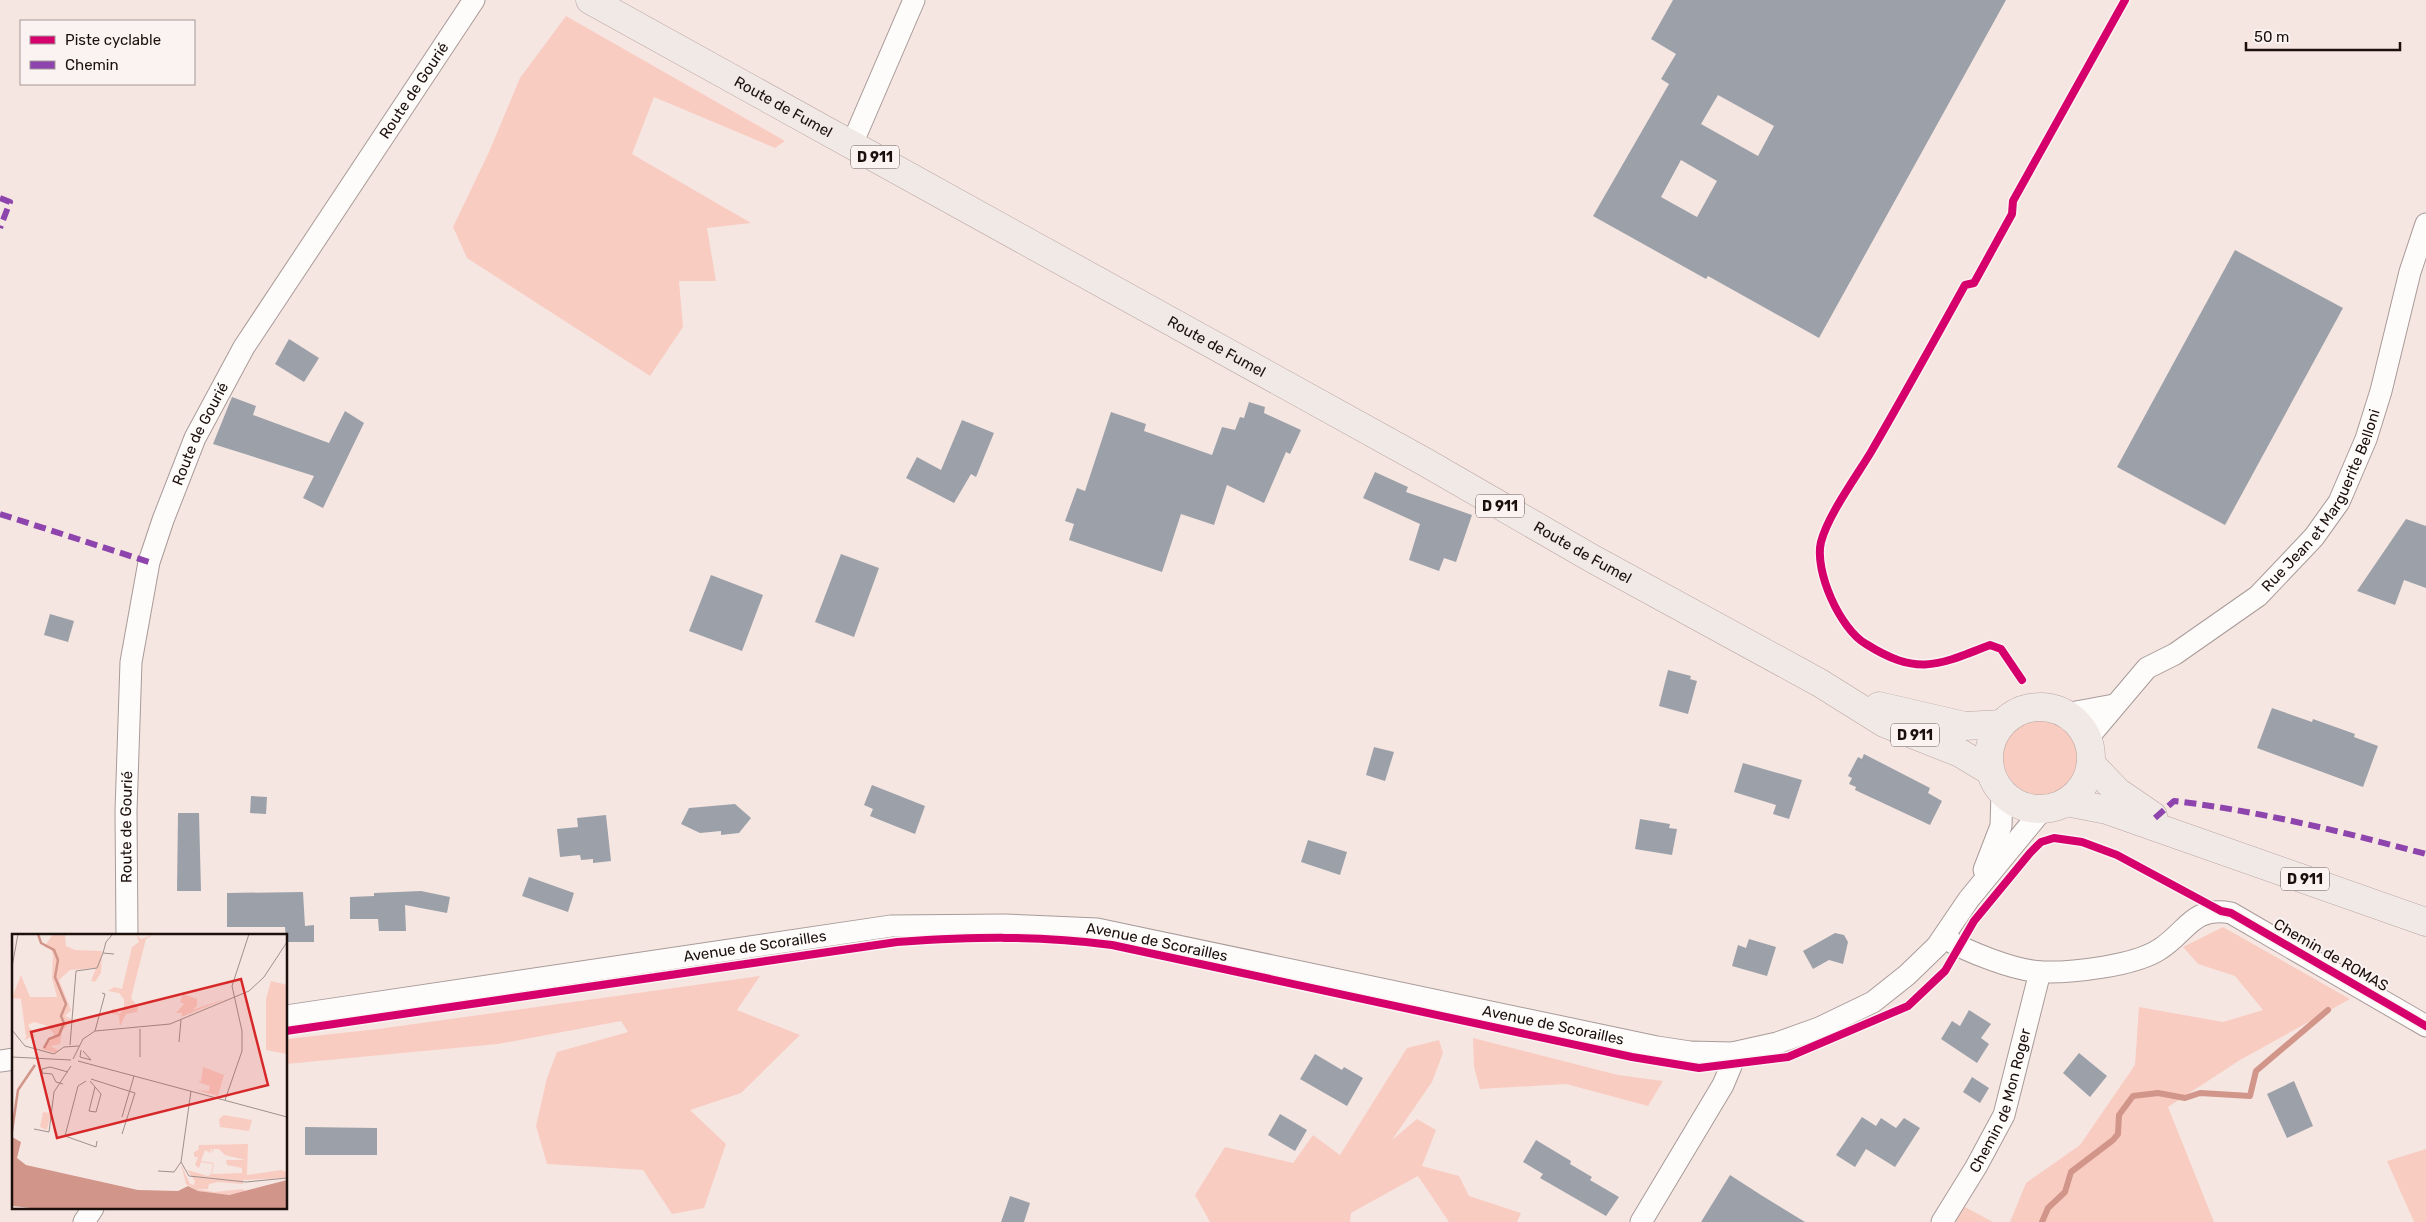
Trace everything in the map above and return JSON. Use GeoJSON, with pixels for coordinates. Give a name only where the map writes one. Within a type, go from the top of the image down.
{"type":"FeatureCollection","features":[{"type":"Feature","properties":{"kind":"main road","name":"Route de Fumel"},"geometry":{"type":"LineString","coordinates":[[590,0],[1425,462],[1593,559],[1820,683],[1884,723],[1960,753],[1996,782]]}},
{"type":"Feature","properties":{"kind":"main road","name":"Route de Fumel"},"geometry":{"type":"LineString","coordinates":[[1841,696],[1965,726],[2002,724]]}},
{"type":"Feature","properties":{"kind":"main road"},"geometry":{"type":"LineString","coordinates":[[2040,707],[2065,714],[2078,724],[2089,752],[2083,786],[2055,805],[2029,808],[2018,804],[1996,782],[1989,754],[1993,738],[2002,724],[2015,714],[2027,709],[2040,707]]}},
{"type":"Feature","properties":{"kind":"main road","name":"D 911"},"geometry":{"type":"LineString","coordinates":[[2089,752],[2118,792],[2184,836]]}},
{"type":"Feature","properties":{"kind":"main road","name":"D 911"},"geometry":{"type":"LineString","coordinates":[[2055,805],[2107,810],[2426,922]]}},
{"type":"Feature","properties":{"kind":"street","name":"Route de Gourié"},"geometry":{"type":"LineString","coordinates":[[127,934],[126,811],[131,662],[149,562],[163,520],[195,438],[244,347],[474,0]]}},
{"type":"Feature","properties":{"kind":"street"},"geometry":{"type":"LineString","coordinates":[[852,144],[914,0]]}},
{"type":"Feature","properties":{"kind":"street","name":"Rue Jean et Marguerite Belloni"},"geometry":{"type":"LineString","coordinates":[[2089,752],[2114,705],[2131,689],[2136,679],[2147,668],[2175,654],[2258,596],[2314,537],[2339,502],[2369,431],[2410,272],[2426,224]]}},
{"type":"Feature","properties":{"kind":"street"},"geometry":{"type":"LineString","coordinates":[[2065,714],[2114,705]]}},
{"type":"Feature","properties":{"kind":"street","name":"Avenue de Scorailles"},"geometry":{"type":"LineString","coordinates":[[288,1016],[891,926],[1004,925],[1097,929],[1657,1047],[1690,1052],[1732,1053],[1785,1040],[1819,1028],[1873,1002],[1907,975],[1944,938],[1969,899],[1992,852],[2001,826],[1996,782]]}},
{"type":"Feature","properties":{"kind":"street","name":"Avenue de Scorailles"},"geometry":{"type":"LineString","coordinates":[[1969,899],[2055,805]]}},
{"type":"Feature","properties":{"kind":"street","name":"Chemin de ROMAS"},"geometry":{"type":"LineString","coordinates":[[1944,938],[1988,958],[2040,972],[2104,967],[2142,959],[2161,949],[2195,919],[2208,912],[2221,911],[2231,913],[2426,1026]]}},
{"type":"Feature","properties":{"kind":"street","name":"Chemin de Mon Roger"},"geometry":{"type":"LineString","coordinates":[[1942,1222],[1976,1167],[2004,1115],[2040,972]]}},
{"type":"Feature","properties":{"kind":"street"},"geometry":{"type":"LineString","coordinates":[[1641,1222],[1723,1085],[1731,1066],[1732,1053]]}},
{"type":"Feature","properties":{"kind":"street"},"geometry":{"type":"LineString","coordinates":[[84,1222],[92,1210]]}},
{"type":"Feature","properties":{"kind":"shaded area"},"geometry":{"type":"Polygon","coordinates":[[[566,16],[785,141],[775,148],[654,97],[632,154],[751,223],[707,228],[716,281],[679,281],[683,327],[650,376],[467,258],[453,227],[489,152],[520,78],[566,16]]]}},
{"type":"Feature","properties":{"kind":"shaded area"},"geometry":{"type":"Polygon","coordinates":[[[2041,719],[2055,722],[2068,730],[2076,743],[2079,757],[2076,771],[2068,784],[2055,792],[2041,795],[2027,792],[2014,784],[2006,771],[2003,757],[2006,743],[2014,730],[2027,722],[2041,719]]]}},
{"type":"Feature","properties":{"kind":"shaded area"},"geometry":{"type":"Polygon","coordinates":[[[2223,927],[2350,999],[2240,1060],[2168,1107],[2214,1222],[2010,1222],[2026,1183],[2080,1145],[2135,1065],[2139,1007],[2223,1022],[2263,1010],[2235,976],[2198,964],[2183,947],[2223,927]]]}},
{"type":"Feature","properties":{"kind":"shaded area"},"geometry":{"type":"Polygon","coordinates":[[[760,976],[737,1010],[800,1035],[741,1093],[690,1110],[726,1144],[704,1208],[672,1214],[643,1170],[547,1164],[536,1126],[547,1078],[557,1052],[628,1032],[621,1021],[498,1044],[288,1064],[288,1039],[378,1029],[760,976]]]}},
{"type":"Feature","properties":{"kind":"shaded area"},"geometry":{"type":"Polygon","coordinates":[[[1473,1038],[1618,1075],[1663,1081],[1648,1106],[1566,1084],[1480,1089],[1474,1067],[1473,1038]]]}},
{"type":"Feature","properties":{"kind":"shaded area"},"geometry":{"type":"Polygon","coordinates":[[[1439,1040],[1443,1053],[1432,1082],[1392,1140],[1417,1119],[1436,1130],[1422,1166],[1459,1176],[1469,1196],[1521,1213],[1517,1222],[1449,1222],[1418,1176],[1351,1213],[1350,1222],[1210,1222],[1195,1195],[1225,1147],[1293,1163],[1313,1135],[1340,1155],[1407,1048],[1439,1040]]]}},
{"type":"Feature","properties":{"kind":"shaded area"},"geometry":{"type":"Polygon","coordinates":[[[2426,1149],[2426,1222],[2414,1222],[2387,1161],[2426,1149]]]}},
{"type":"Feature","properties":{"kind":"shaded area"},"geometry":{"type":"Polygon","coordinates":[[[1963,1206],[1993,1222],[1956,1222],[1963,1206]]]}},
{"type":"Feature","properties":{"kind":"building"},"geometry":{"type":"Polygon","coordinates":[[[1673,0],[2006,0],[1819,338],[1708,276],[1706,279],[1593,216],[1669,84],[1661,79],[1676,54],[1651,39],[1673,0]],[[1718,95],[1701,124],[1758,156],[1774,126],[1718,95]],[[1681,160],[1661,197],[1697,217],[1717,181],[1681,160]]]}},
{"type":"Feature","properties":{"kind":"building"},"geometry":{"type":"Polygon","coordinates":[[[2235,250],[2343,308],[2225,525],[2117,467],[2235,250]]]}},
{"type":"Feature","properties":{"kind":"building"},"geometry":{"type":"Polygon","coordinates":[[[289,339],[319,358],[304,382],[275,364],[289,339]]]}},
{"type":"Feature","properties":{"kind":"building"},"geometry":{"type":"Polygon","coordinates":[[[232,397],[256,406],[253,415],[329,443],[345,411],[364,423],[323,508],[303,498],[314,476],[213,444],[232,397]]]}},
{"type":"Feature","properties":{"kind":"building"},"geometry":{"type":"Polygon","coordinates":[[[1249,402],[1265,407],[1264,413],[1301,430],[1290,454],[1286,452],[1264,503],[1227,485],[1214,525],[1181,514],[1162,572],[1069,540],[1074,524],[1065,521],[1077,488],[1085,491],[1111,412],[1146,424],[1144,431],[1212,455],[1222,427],[1235,430],[1240,417],[1244,418],[1249,402]]]}},
{"type":"Feature","properties":{"kind":"building"},"geometry":{"type":"Polygon","coordinates":[[[962,420],[994,433],[976,477],[971,474],[954,503],[906,478],[917,457],[941,470],[962,420]]]}},
{"type":"Feature","properties":{"kind":"building"},"geometry":{"type":"Polygon","coordinates":[[[1375,472],[1408,487],[1406,492],[1472,515],[1456,562],[1444,558],[1439,571],[1409,560],[1420,524],[1363,498],[1375,472]]]}},
{"type":"Feature","properties":{"kind":"building"},"geometry":{"type":"Polygon","coordinates":[[[2406,519],[2426,526],[2426,588],[2404,580],[2395,605],[2357,591],[2406,519]]]}},
{"type":"Feature","properties":{"kind":"building"},"geometry":{"type":"Polygon","coordinates":[[[841,554],[879,568],[854,637],[815,622],[841,554]]]}},
{"type":"Feature","properties":{"kind":"building"},"geometry":{"type":"Polygon","coordinates":[[[711,575],[763,595],[742,651],[689,631],[711,575]]]}},
{"type":"Feature","properties":{"kind":"building"},"geometry":{"type":"Polygon","coordinates":[[[50,614],[74,621],[68,642],[44,635],[50,614]]]}},
{"type":"Feature","properties":{"kind":"building"},"geometry":{"type":"Polygon","coordinates":[[[1668,670],[1691,676],[1690,679],[1697,681],[1688,714],[1659,706],[1668,670]]]}},
{"type":"Feature","properties":{"kind":"building"},"geometry":{"type":"Polygon","coordinates":[[[2272,708],[2312,722],[2313,719],[2355,734],[2354,737],[2378,746],[2363,787],[2257,748],[2272,708]]]}},
{"type":"Feature","properties":{"kind":"building"},"geometry":{"type":"Polygon","coordinates":[[[1374,747],[1394,752],[1385,781],[1366,775],[1374,747]]]}},
{"type":"Feature","properties":{"kind":"building"},"geometry":{"type":"Polygon","coordinates":[[[1864,754],[1930,788],[1928,793],[1942,801],[1930,825],[1855,790],[1856,787],[1849,784],[1852,778],[1848,776],[1858,757],[1862,759],[1864,754]]]}},
{"type":"Feature","properties":{"kind":"building"},"geometry":{"type":"Polygon","coordinates":[[[1743,763],[1802,780],[1789,819],[1773,814],[1776,805],[1734,792],[1743,763]]]}},
{"type":"Feature","properties":{"kind":"building"},"geometry":{"type":"Polygon","coordinates":[[[872,785],[925,806],[915,834],[870,816],[873,809],[864,805],[872,785]]]}},
{"type":"Feature","properties":{"kind":"building"},"geometry":{"type":"Polygon","coordinates":[[[251,796],[267,797],[266,814],[250,813],[251,796]]]}},
{"type":"Feature","properties":{"kind":"building"},"geometry":{"type":"Polygon","coordinates":[[[735,804],[751,818],[739,833],[721,835],[721,831],[700,833],[681,824],[689,808],[735,804]]]}},
{"type":"Feature","properties":{"kind":"building"},"geometry":{"type":"Polygon","coordinates":[[[178,813],[199,813],[201,891],[177,891],[178,813]]]}},
{"type":"Feature","properties":{"kind":"building"},"geometry":{"type":"Polygon","coordinates":[[[606,815],[611,861],[593,863],[593,859],[581,860],[580,855],[560,857],[557,829],[578,827],[577,818],[606,815]]]}},
{"type":"Feature","properties":{"kind":"building"},"geometry":{"type":"Polygon","coordinates":[[[1640,819],[1670,824],[1669,828],[1677,829],[1672,855],[1635,849],[1640,819]]]}},
{"type":"Feature","properties":{"kind":"building"},"geometry":{"type":"Polygon","coordinates":[[[1308,840],[1347,852],[1340,875],[1301,862],[1308,840]]]}},
{"type":"Feature","properties":{"kind":"building"},"geometry":{"type":"Polygon","coordinates":[[[529,877],[574,893],[568,912],[522,896],[529,877]]]}},
{"type":"Feature","properties":{"kind":"building"},"geometry":{"type":"Polygon","coordinates":[[[421,891],[450,897],[447,913],[405,905],[406,931],[379,931],[378,919],[350,919],[350,897],[374,896],[374,893],[421,891]]]}},
{"type":"Feature","properties":{"kind":"building"},"geometry":{"type":"Polygon","coordinates":[[[303,892],[305,926],[314,925],[314,942],[288,942],[288,934],[285,934],[285,927],[227,927],[227,893],[303,892]]]}},
{"type":"Feature","properties":{"kind":"building"},"geometry":{"type":"Polygon","coordinates":[[[1835,933],[1844,935],[1848,942],[1843,964],[1829,960],[1813,969],[1803,951],[1835,933]]]}},
{"type":"Feature","properties":{"kind":"building"},"geometry":{"type":"Polygon","coordinates":[[[1749,939],[1776,947],[1767,976],[1732,966],[1738,945],[1746,948],[1749,939]]]}},
{"type":"Feature","properties":{"kind":"building"},"geometry":{"type":"Polygon","coordinates":[[[1969,1010],[1991,1024],[1981,1038],[1989,1044],[1977,1063],[1941,1039],[1952,1021],[1960,1026],[1969,1010]]]}},
{"type":"Feature","properties":{"kind":"building"},"geometry":{"type":"Polygon","coordinates":[[[2079,1053],[2107,1076],[2090,1097],[2063,1073],[2079,1053]]]}},
{"type":"Feature","properties":{"kind":"building"},"geometry":{"type":"Polygon","coordinates":[[[1315,1054],[1342,1070],[1344,1067],[1363,1078],[1347,1106],[1300,1079],[1315,1054]]]}},
{"type":"Feature","properties":{"kind":"building"},"geometry":{"type":"Polygon","coordinates":[[[1972,1077],[1989,1088],[1980,1103],[1963,1092],[1972,1077]]]}},
{"type":"Feature","properties":{"kind":"building"},"geometry":{"type":"Polygon","coordinates":[[[2294,1081],[2313,1126],[2287,1138],[2267,1094],[2294,1081]]]}},
{"type":"Feature","properties":{"kind":"building"},"geometry":{"type":"Polygon","coordinates":[[[1280,1114],[1307,1130],[1295,1151],[1268,1135],[1280,1114]]]}},
{"type":"Feature","properties":{"kind":"building"},"geometry":{"type":"Polygon","coordinates":[[[1862,1117],[1876,1126],[1881,1118],[1896,1128],[1904,1118],[1920,1128],[1895,1167],[1866,1149],[1855,1167],[1836,1155],[1862,1117]]]}},
{"type":"Feature","properties":{"kind":"building"},"geometry":{"type":"Polygon","coordinates":[[[305,1127],[377,1128],[377,1155],[305,1155],[305,1127]]]}},
{"type":"Feature","properties":{"kind":"building"},"geometry":{"type":"Polygon","coordinates":[[[1536,1140],[1571,1161],[1570,1164],[1592,1177],[1590,1180],[1619,1197],[1606,1216],[1540,1178],[1543,1174],[1523,1162],[1536,1140]]]}},
{"type":"Feature","properties":{"kind":"building"},"geometry":{"type":"Polygon","coordinates":[[[1730,1175],[1761,1195],[1805,1222],[1701,1222],[1730,1175]]]}},
{"type":"Feature","properties":{"kind":"building"},"geometry":{"type":"Polygon","coordinates":[[[1010,1196],[1030,1203],[1024,1222],[1001,1222],[1010,1196]]]}},
{"type":"Feature","properties":{"kind":"waterway"},"geometry":{"type":"LineString","coordinates":[[2042,1222],[2048,1208],[2065,1192],[2071,1172],[2113,1140],[2118,1134],[2119,1115],[2133,1096],[2158,1093],[2185,1098],[2200,1093],[2250,1096],[2256,1071],[2328,1010]]}},
{"type":"Feature","properties":{"kind":"marked path"},"geometry":{"type":"LineString","coordinates":[[0,198],[10,202],[0,228]]}},
{"type":"Feature","properties":{"kind":"marked path"},"geometry":{"type":"LineString","coordinates":[[0,514],[149,562]]}},
{"type":"Feature","properties":{"kind":"marked path"},"geometry":{"type":"LineString","coordinates":[[2155,818],[2174,801],[2206,805],[2301,823],[2426,854]]}},
{"type":"Feature","properties":{"kind":"cycle path"},"geometry":{"type":"LineString","coordinates":[[2022,680],[2001,649],[1990,645],[1941,662],[1914,664],[1899,661],[1866,644],[1847,626],[1831,598],[1821,568],[1821,542],[1836,508],[1871,452],[1965,285],[1974,283],[2012,214],[2013,201],[2125,0]]}},
{"type":"Feature","properties":{"kind":"cycle path"},"geometry":{"type":"LineString","coordinates":[[288,1031],[897,942],[978,938],[1031,938],[1112,945],[1632,1057],[1699,1068],[1788,1057],[1908,1006],[1945,971],[1974,921],[2030,853],[2041,842],[2054,838],[2082,842],[2117,855],[2221,911],[2231,913],[2426,1026]]}}]}
